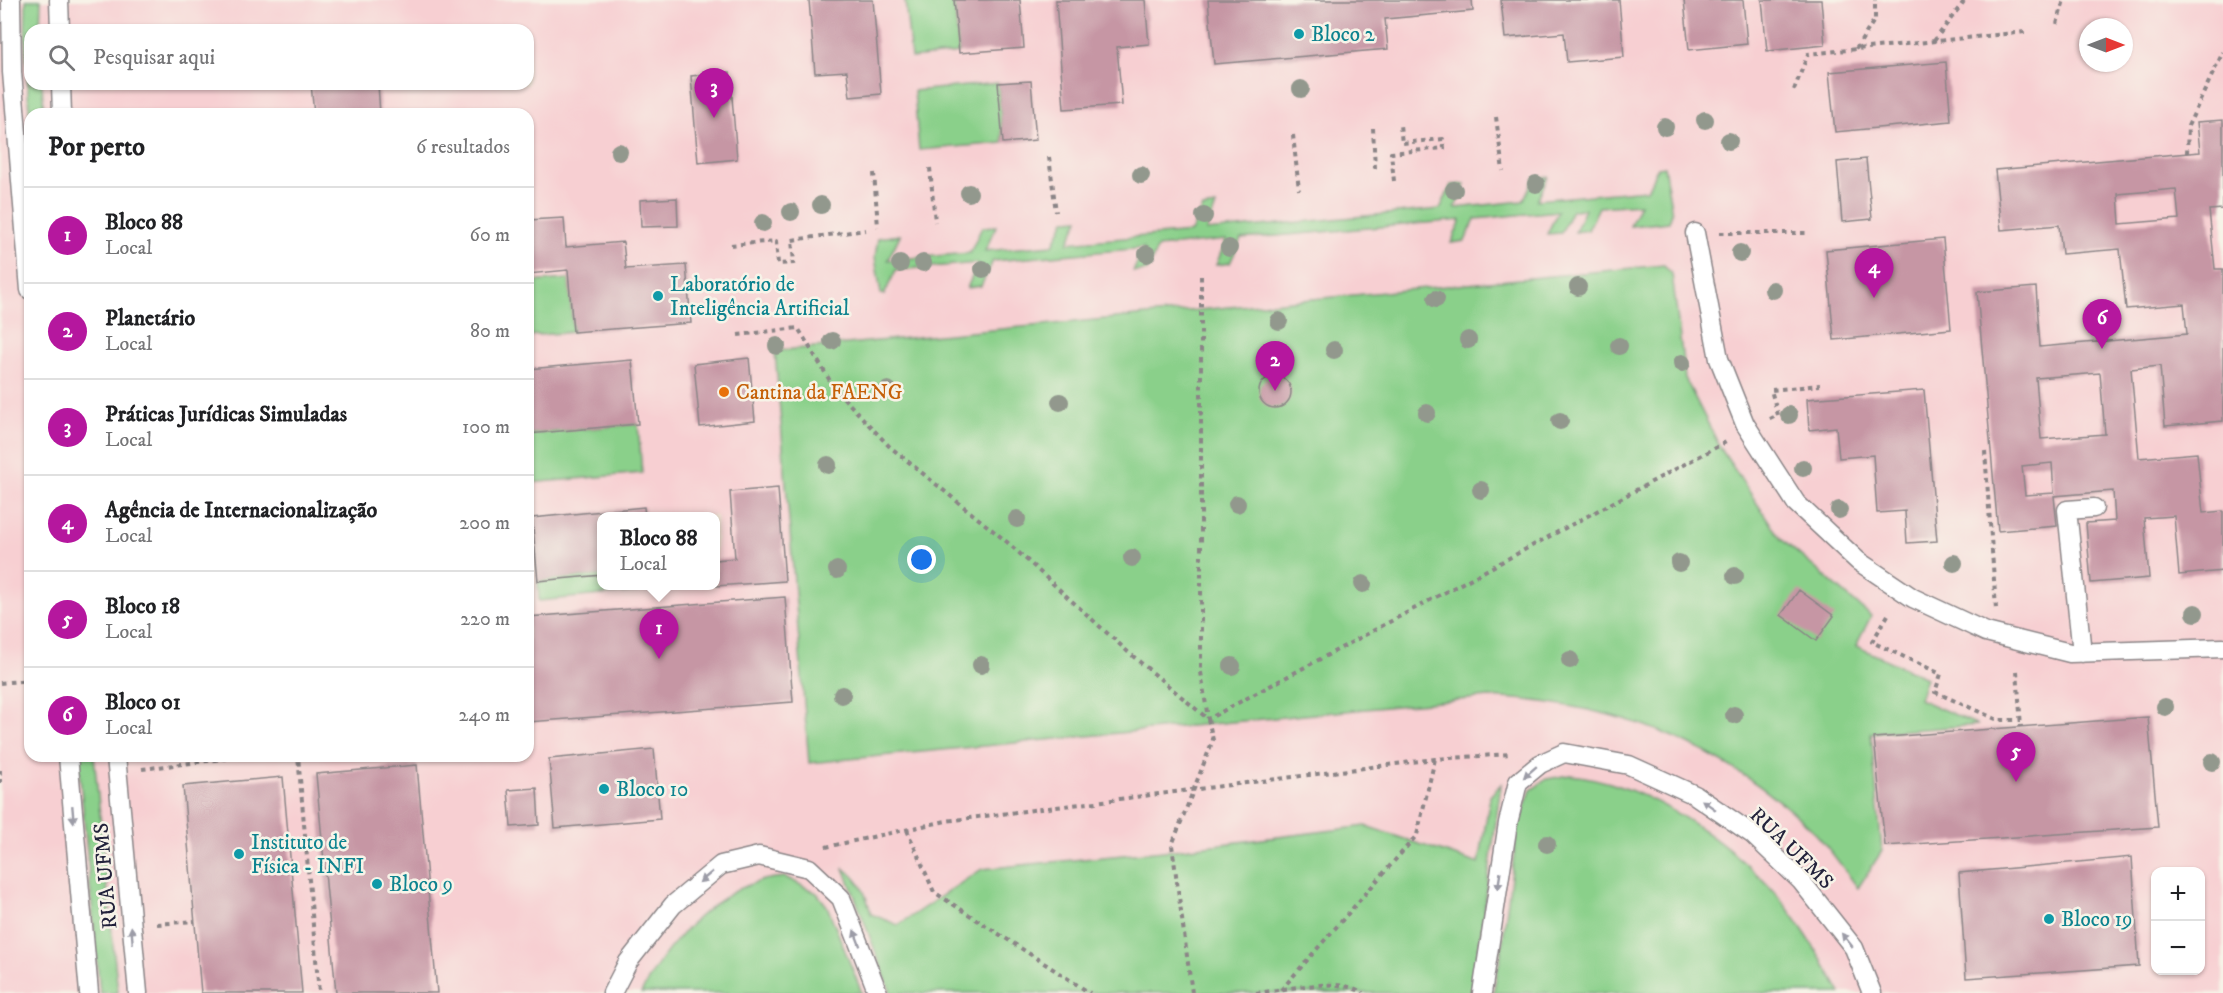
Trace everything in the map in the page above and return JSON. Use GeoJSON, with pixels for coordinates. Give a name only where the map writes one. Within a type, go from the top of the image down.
{"type":"FeatureCollection","features":[{"type":"Feature","properties":{"kind":"lane"},"geometry":{"type":"LineString","coordinates":[[11,0],[12,72],[24,217]]}},
{"type":"Feature","properties":{"kind":"lane"},"geometry":{"type":"LineString","coordinates":[[59,0],[60,24]]}},
{"type":"Feature","properties":{"kind":"lane"},"geometry":{"type":"LineString","coordinates":[[61,90],[62,108]]}},
{"type":"Feature","properties":{"kind":"lane"},"geometry":{"type":"LineString","coordinates":[[1695,233],[1719,358],[1750,430],[1796,503],[1858,561],[1913,598],[1986,632],[2070,653],[2223,648]]}},
{"type":"Feature","properties":{"kind":"lane"},"geometry":{"type":"LineString","coordinates":[[2082,653],[2067,510],[2094,508]]}},
{"type":"Feature","properties":{"kind":"lane","name":"RUA UFMS"},"geometry":{"type":"LineString","coordinates":[[1482,993],[1508,824],[1518,783],[1540,764],[1564,753],[1629,765],[1695,795],[1752,834],[1801,882],[1854,948],[1872,993]]}},
{"type":"Feature","properties":{"kind":"lane","name":"RUA UFMS"},"geometry":{"type":"LineString","coordinates":[[69,762],[89,993]]}},
{"type":"Feature","properties":{"kind":"lane","name":"RUA UFMS"},"geometry":{"type":"LineString","coordinates":[[117,764],[138,993]]}},
{"type":"Feature","properties":{"kind":"lane"},"geometry":{"type":"LineString","coordinates":[[612,993],[628,962],[673,905],[721,865],[759,856],[809,868],[841,898],[878,993]]}},
{"type":"Feature","properties":{"kind":"path"},"geometry":{"type":"LineString","coordinates":[[1855,50],[1875,18],[1875,0]]}},
{"type":"Feature","properties":{"kind":"path"},"geometry":{"type":"LineString","coordinates":[[1934,41],[1965,0]]}},
{"type":"Feature","properties":{"kind":"path"},"geometry":{"type":"LineString","coordinates":[[2057,24],[2064,0]]}},
{"type":"Feature","properties":{"kind":"path"},"geometry":{"type":"LineString","coordinates":[[1794,90],[1808,54],[2025,32]]}},
{"type":"Feature","properties":{"kind":"path"},"geometry":{"type":"LineString","coordinates":[[2187,153],[2188,126],[2223,52]]}},
{"type":"Feature","properties":{"kind":"path"},"geometry":{"type":"LineString","coordinates":[[1496,117],[1503,171]]}},
{"type":"Feature","properties":{"kind":"path"},"geometry":{"type":"LineString","coordinates":[[1394,181],[1391,153],[1444,148],[1443,139],[1402,143],[1400,125]]}},
{"type":"Feature","properties":{"kind":"path"},"geometry":{"type":"LineString","coordinates":[[1373,128],[1375,169]]}},
{"type":"Feature","properties":{"kind":"path"},"geometry":{"type":"LineString","coordinates":[[1293,135],[1299,190]]}},
{"type":"Feature","properties":{"kind":"path"},"geometry":{"type":"LineString","coordinates":[[1049,158],[1056,212]]}},
{"type":"Feature","properties":{"kind":"path"},"geometry":{"type":"LineString","coordinates":[[930,168],[935,222]]}},
{"type":"Feature","properties":{"kind":"path"},"geometry":{"type":"LineString","coordinates":[[874,174],[878,227]]}},
{"type":"Feature","properties":{"kind":"path"},"geometry":{"type":"LineString","coordinates":[[731,245],[776,241],[778,264],[794,263],[792,240],[866,230]]}},
{"type":"Feature","properties":{"kind":"path"},"geometry":{"type":"LineString","coordinates":[[1695,233],[1807,233]]}},
{"type":"Feature","properties":{"kind":"path"},"geometry":{"type":"LineString","coordinates":[[1192,993],[1172,845],[1213,740],[1201,672],[1201,276]]}},
{"type":"Feature","properties":{"kind":"path"},"geometry":{"type":"LineString","coordinates":[[738,335],[798,328],[835,389],[889,446],[1007,542],[1128,652],[1208,719]]}},
{"type":"Feature","properties":{"kind":"path"},"geometry":{"type":"LineString","coordinates":[[1208,719],[1778,414],[1771,390],[1820,386]]}},
{"type":"Feature","properties":{"kind":"path"},"geometry":{"type":"LineString","coordinates":[[1985,451],[1996,608],[1986,632]]}},
{"type":"Feature","properties":{"kind":"path"},"geometry":{"type":"LineString","coordinates":[[1888,615],[1872,642],[1941,674],[1935,692],[1998,720],[2021,720]]}},
{"type":"Feature","properties":{"kind":"path"},"geometry":{"type":"LineString","coordinates":[[2017,671],[2021,726]]}},
{"type":"Feature","properties":{"kind":"path"},"geometry":{"type":"LineString","coordinates":[[0,683],[24,681]]}},
{"type":"Feature","properties":{"kind":"path"},"geometry":{"type":"LineString","coordinates":[[825,847],[946,821],[1435,759],[1518,754]]}},
{"type":"Feature","properties":{"kind":"path"},"geometry":{"type":"LineString","coordinates":[[1281,990],[1417,835],[1435,759]]}},
{"type":"Feature","properties":{"kind":"path"},"geometry":{"type":"LineString","coordinates":[[117,764],[150,762]]}},
{"type":"Feature","properties":{"kind":"path"},"geometry":{"type":"LineString","coordinates":[[299,762],[319,993]]}},
{"type":"Feature","properties":{"kind":"path"},"geometry":{"type":"LineString","coordinates":[[0,770],[0,783]]}},
{"type":"Feature","properties":{"kind":"path"},"geometry":{"type":"LineString","coordinates":[[907,830],[934,892],[1090,993]]}},
{"type":"Feature","properties":{"kind":"path"},"geometry":{"type":"LineString","coordinates":[[132,926],[195,921]]}},
{"type":"Feature","properties":{"kind":"path"},"geometry":{"type":"LineString","coordinates":[[1256,993],[1318,985],[1355,987],[1364,993]]}},
{"type":"Feature","properties":{"kind":"shaded area"},"geometry":{"type":"Polygon","coordinates":[[[0,0],[2223,0],[2223,993],[0,993],[0,0]]]}},
{"type":"Feature","properties":{"kind":"green space"},"geometry":{"type":"Polygon","coordinates":[[[26,0],[41,0],[40,24],[25,24],[26,0]]]}},
{"type":"Feature","properties":{"kind":"green space"},"geometry":{"type":"Polygon","coordinates":[[[905,0],[954,0],[959,53],[911,58],[905,0]]]}},
{"type":"Feature","properties":{"kind":"green space"},"geometry":{"type":"Polygon","coordinates":[[[998,83],[1003,143],[919,150],[914,91],[998,83]]]}},
{"type":"Feature","properties":{"kind":"green space"},"geometry":{"type":"Polygon","coordinates":[[[28,90],[42,90],[44,108],[29,108],[28,90]]]}},
{"type":"Feature","properties":{"kind":"green space"},"geometry":{"type":"Polygon","coordinates":[[[1664,166],[1672,213],[1669,222],[1630,226],[1640,204],[1599,207],[1588,230],[1575,232],[1585,209],[1572,210],[1561,233],[1547,234],[1558,211],[1475,219],[1465,241],[1451,243],[1461,220],[1241,239],[1230,263],[1216,265],[1226,240],[1158,247],[1147,271],[1133,272],[1144,248],[993,261],[981,286],[967,288],[978,263],[896,270],[884,295],[881,294],[875,257],[878,238],[900,235],[888,260],[970,253],[982,227],[996,226],[985,251],[1053,245],[1065,220],[1079,219],[1068,243],[1191,232],[1203,208],[1216,206],[1206,231],[1440,209],[1451,185],[1465,184],[1455,208],[1523,201],[1534,178],[1548,177],[1537,200],[1647,190],[1658,167],[1664,166]]]}},
{"type":"Feature","properties":{"kind":"green space"},"geometry":{"type":"Polygon","coordinates":[[[1664,265],[1672,274],[1685,378],[1721,449],[1780,538],[1871,616],[1856,646],[1926,678],[1919,699],[1978,725],[1871,733],[1882,851],[1858,888],[1806,824],[1771,794],[1735,769],[1698,748],[1660,731],[1620,718],[1535,701],[1489,697],[809,763],[775,351],[1664,265]]]}},
{"type":"Feature","properties":{"kind":"green space"},"geometry":{"type":"Polygon","coordinates":[[[569,279],[573,332],[534,335],[534,282],[569,279]]]}},
{"type":"Feature","properties":{"kind":"green space"},"geometry":{"type":"Polygon","coordinates":[[[638,424],[642,473],[534,483],[534,433],[638,424]]]}},
{"type":"Feature","properties":{"kind":"green space"},"geometry":{"type":"Polygon","coordinates":[[[597,575],[597,590],[652,590],[539,601],[538,581],[597,575]]]}},
{"type":"Feature","properties":{"kind":"green space"},"geometry":{"type":"Polygon","coordinates":[[[79,762],[95,762],[118,993],[100,993],[79,762]]]}},
{"type":"Feature","properties":{"kind":"green space"},"geometry":{"type":"Polygon","coordinates":[[[1570,775],[1596,779],[1648,798],[1696,825],[1719,842],[1760,877],[1783,902],[1841,993],[1493,993],[1501,954],[1518,824],[1531,790],[1547,779],[1570,775]]]}},
{"type":"Feature","properties":{"kind":"green space"},"geometry":{"type":"Polygon","coordinates":[[[1501,784],[1473,993],[891,993],[844,868],[862,888],[871,914],[898,925],[982,869],[1174,850],[1366,826],[1479,864],[1490,796],[1501,784]]]}},
{"type":"Feature","properties":{"kind":"green space"},"geometry":{"type":"Polygon","coordinates":[[[785,877],[817,893],[827,906],[862,993],[641,993],[666,953],[700,916],[719,901],[740,889],[762,881],[785,877]]]}},
{"type":"Feature","properties":{"kind":"building"},"geometry":{"type":"Polygon","coordinates":[[[809,0],[873,0],[881,94],[850,97],[847,71],[815,73],[809,0]]]}},
{"type":"Feature","properties":{"kind":"building"},"geometry":{"type":"Polygon","coordinates":[[[954,0],[1020,0],[1024,48],[959,53],[954,0]]]}},
{"type":"Feature","properties":{"kind":"building"},"geometry":{"type":"Polygon","coordinates":[[[1056,0],[1145,0],[1149,44],[1117,47],[1122,105],[1064,109],[1056,0]]]}},
{"type":"Feature","properties":{"kind":"building","name":"Bloco 2"},"geometry":{"type":"Polygon","coordinates":[[[1208,0],[1472,0],[1473,11],[1385,19],[1388,49],[1214,64],[1208,0]]]}},
{"type":"Feature","properties":{"kind":"building"},"geometry":{"type":"Polygon","coordinates":[[[1501,0],[1619,0],[1624,57],[1567,62],[1564,33],[1505,38],[1501,0]]]}},
{"type":"Feature","properties":{"kind":"building"},"geometry":{"type":"Polygon","coordinates":[[[1684,0],[1743,0],[1747,44],[1689,50],[1684,0]]]}},
{"type":"Feature","properties":{"kind":"building"},"geometry":{"type":"Polygon","coordinates":[[[1762,0],[1821,0],[1825,45],[1767,51],[1762,0]]]}},
{"type":"Feature","properties":{"kind":"building"},"geometry":{"type":"Polygon","coordinates":[[[1946,62],[1951,121],[1835,132],[1829,72],[1946,62]]]}},
{"type":"Feature","properties":{"kind":"building"},"geometry":{"type":"Polygon","coordinates":[[[730,72],[737,159],[698,163],[691,76],[730,72]]]}},
{"type":"Feature","properties":{"kind":"building"},"geometry":{"type":"Polygon","coordinates":[[[1031,81],[1036,140],[1003,143],[998,83],[1031,81]]]}},
{"type":"Feature","properties":{"kind":"building"},"geometry":{"type":"Polygon","coordinates":[[[312,90],[378,90],[380,108],[313,108],[312,90]]]}},
{"type":"Feature","properties":{"kind":"building"},"geometry":{"type":"Polygon","coordinates":[[[2223,120],[2223,209],[2209,210],[2215,269],[2223,269],[2223,421],[2165,426],[2160,366],[2131,369],[2139,458],[2197,453],[2203,513],[2223,511],[2223,571],[2179,575],[2174,516],[2144,518],[2149,578],[2091,583],[2086,523],[2115,521],[2113,491],[2054,496],[2057,526],[1998,531],[1977,292],[2036,287],[2040,347],[2187,334],[2184,304],[2126,309],[2120,249],[2062,254],[2059,225],[2001,230],[1995,170],[2200,152],[2197,122],[2223,120]],[[2176,189],[2118,194],[2120,224],[2179,219],[2176,189]],[[2100,373],[2036,378],[2041,439],[2105,434],[2100,373]],[[2052,463],[2022,466],[2025,495],[2054,493],[2052,463]]]}},
{"type":"Feature","properties":{"kind":"building"},"geometry":{"type":"Polygon","coordinates":[[[1866,159],[1872,219],[1842,222],[1837,162],[1866,159]]]}},
{"type":"Feature","properties":{"kind":"building"},"geometry":{"type":"Polygon","coordinates":[[[677,198],[678,226],[641,227],[640,200],[677,198]]]}},
{"type":"Feature","properties":{"kind":"building"},"geometry":{"type":"Polygon","coordinates":[[[564,218],[566,247],[623,242],[626,269],[686,265],[691,323],[573,332],[568,270],[534,273],[534,220],[564,218]]]}},
{"type":"Feature","properties":{"kind":"building"},"geometry":{"type":"Polygon","coordinates":[[[1943,239],[1951,329],[1834,340],[1826,250],[1943,239]]]}},
{"type":"Feature","properties":{"kind":"building","name":"Cantina da FAENG"},"geometry":{"type":"Polygon","coordinates":[[[749,358],[755,421],[700,427],[694,364],[749,358]]]}},
{"type":"Feature","properties":{"kind":"building"},"geometry":{"type":"Polygon","coordinates":[[[632,360],[638,424],[534,433],[534,368],[632,360]]]}},
{"type":"Feature","properties":{"kind":"building"},"geometry":{"type":"Polygon","coordinates":[[[1275,376],[1286,381],[1291,392],[1286,403],[1275,408],[1264,403],[1259,392],[1264,381],[1275,376]]]}},
{"type":"Feature","properties":{"kind":"building"},"geometry":{"type":"Polygon","coordinates":[[[1924,390],[1937,541],[1907,543],[1905,511],[1877,513],[1873,455],[1839,458],[1836,427],[1809,430],[1807,399],[1924,390]]]}},
{"type":"Feature","properties":{"kind":"building"},"geometry":{"type":"Polygon","coordinates":[[[778,488],[785,581],[720,586],[720,560],[735,558],[730,492],[778,488]]]}},
{"type":"Feature","properties":{"kind":"building"},"geometry":{"type":"Polygon","coordinates":[[[644,507],[645,512],[597,512],[597,575],[538,581],[534,518],[644,507]]]}},
{"type":"Feature","properties":{"kind":"building"},"geometry":{"type":"Polygon","coordinates":[[[1799,590],[1834,616],[1816,641],[1781,615],[1799,590]]]}},
{"type":"Feature","properties":{"kind":"building"},"geometry":{"type":"Polygon","coordinates":[[[785,597],[793,702],[534,722],[534,617],[785,597]]]}},
{"type":"Feature","properties":{"kind":"building"},"geometry":{"type":"Polygon","coordinates":[[[2148,717],[2158,827],[1885,846],[1874,738],[2148,717]]]}},
{"type":"Feature","properties":{"kind":"building","name":"Bloco 10"},"geometry":{"type":"Polygon","coordinates":[[[654,749],[660,819],[555,828],[549,759],[654,749]]]}},
{"type":"Feature","properties":{"kind":"building","name":"Bloco 9"},"geometry":{"type":"Polygon","coordinates":[[[417,765],[437,993],[336,993],[316,774],[417,765]]]}},
{"type":"Feature","properties":{"kind":"building","name":"Instituto de Física - INFI"},"geometry":{"type":"Polygon","coordinates":[[[283,777],[302,993],[201,993],[183,786],[283,777]]]}},
{"type":"Feature","properties":{"kind":"building"},"geometry":{"type":"Polygon","coordinates":[[[537,788],[539,825],[511,827],[508,790],[537,788]]]}},
{"type":"Feature","properties":{"kind":"building","name":"Bloco 19"},"geometry":{"type":"Polygon","coordinates":[[[2132,857],[2139,966],[1966,978],[1959,873],[2132,857]]]}},
{"type":"Feature","properties":{"kind":"place","name":"Bloco 2"},"geometry":{"type":"Point","coordinates":[1299,34]}},
{"type":"Feature","properties":{"kind":"place","name":"Práticas Jurídicas Simuladas"},"geometry":{"type":"Point","coordinates":[714,118]}},
{"type":"Feature","properties":{"kind":"place","name":"Laboratório de Inteligência Artificial"},"geometry":{"type":"Point","coordinates":[658,296]}},
{"type":"Feature","properties":{"kind":"place","name":"Agência de Internacionalização"},"geometry":{"type":"Point","coordinates":[1874,298]}},
{"type":"Feature","properties":{"kind":"place","name":"Bloco 01"},"geometry":{"type":"Point","coordinates":[2102,349]}},
{"type":"Feature","properties":{"kind":"place","name":"Planetário"},"geometry":{"type":"Point","coordinates":[1275,391]}},
{"type":"Feature","properties":{"kind":"place","name":"Cantina da FAENG"},"geometry":{"type":"Point","coordinates":[724,392]}},
{"type":"Feature","properties":{"kind":"place","name":"Bloco 88"},"geometry":{"type":"Point","coordinates":[659,659]}},
{"type":"Feature","properties":{"kind":"place","name":"Bloco 18"},"geometry":{"type":"Point","coordinates":[2016,782]}},
{"type":"Feature","properties":{"kind":"place","name":"Bloco 10"},"geometry":{"type":"Point","coordinates":[604,789]}},
{"type":"Feature","properties":{"kind":"place","name":"Instituto de Física - INFI"},"geometry":{"type":"Point","coordinates":[239,854]}},
{"type":"Feature","properties":{"kind":"place","name":"Bloco 9"},"geometry":{"type":"Point","coordinates":[377,884]}},
{"type":"Feature","properties":{"kind":"place","name":"Bloco 19"},"geometry":{"type":"Point","coordinates":[2049,919]}}]}
